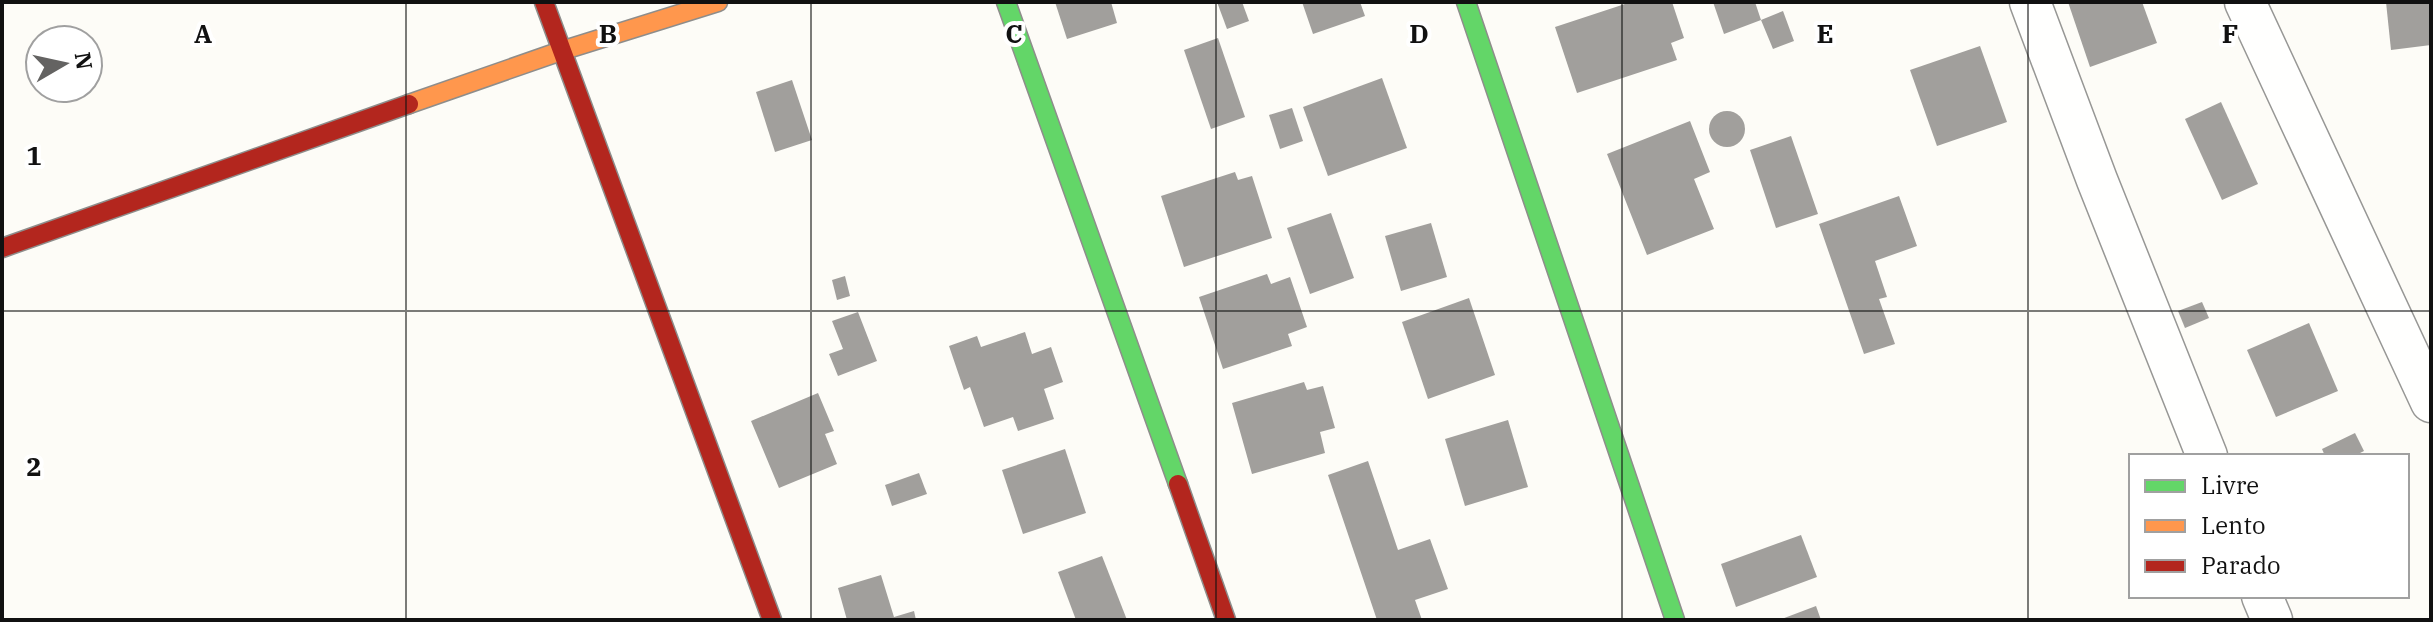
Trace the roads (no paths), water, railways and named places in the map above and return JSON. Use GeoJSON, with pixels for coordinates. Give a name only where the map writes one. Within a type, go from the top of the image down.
{"type":"FeatureCollection","features":[{"type":"Feature","properties":{"kind":"street"},"geometry":{"type":"LineString","coordinates":[[544,2],[772,620]]}},
{"type":"Feature","properties":{"kind":"street"},"geometry":{"type":"LineString","coordinates":[[2,248],[561,51],[718,2]]}},
{"type":"Feature","properties":{"kind":"street"},"geometry":{"type":"LineString","coordinates":[[1006,2],[1226,620]]}},
{"type":"Feature","properties":{"kind":"street"},"geometry":{"type":"LineString","coordinates":[[1466,2],[1675,620]]}},
{"type":"Feature","properties":{"kind":"street"},"geometry":{"type":"LineString","coordinates":[[2030,2],[2206,454]]}},
{"type":"Feature","properties":{"kind":"street"},"geometry":{"type":"LineString","coordinates":[[2245,2],[2431,402]]}},
{"type":"Feature","properties":{"kind":"street"},"geometry":{"type":"LineString","coordinates":[[2263,598],[2272,620]]}}]}
